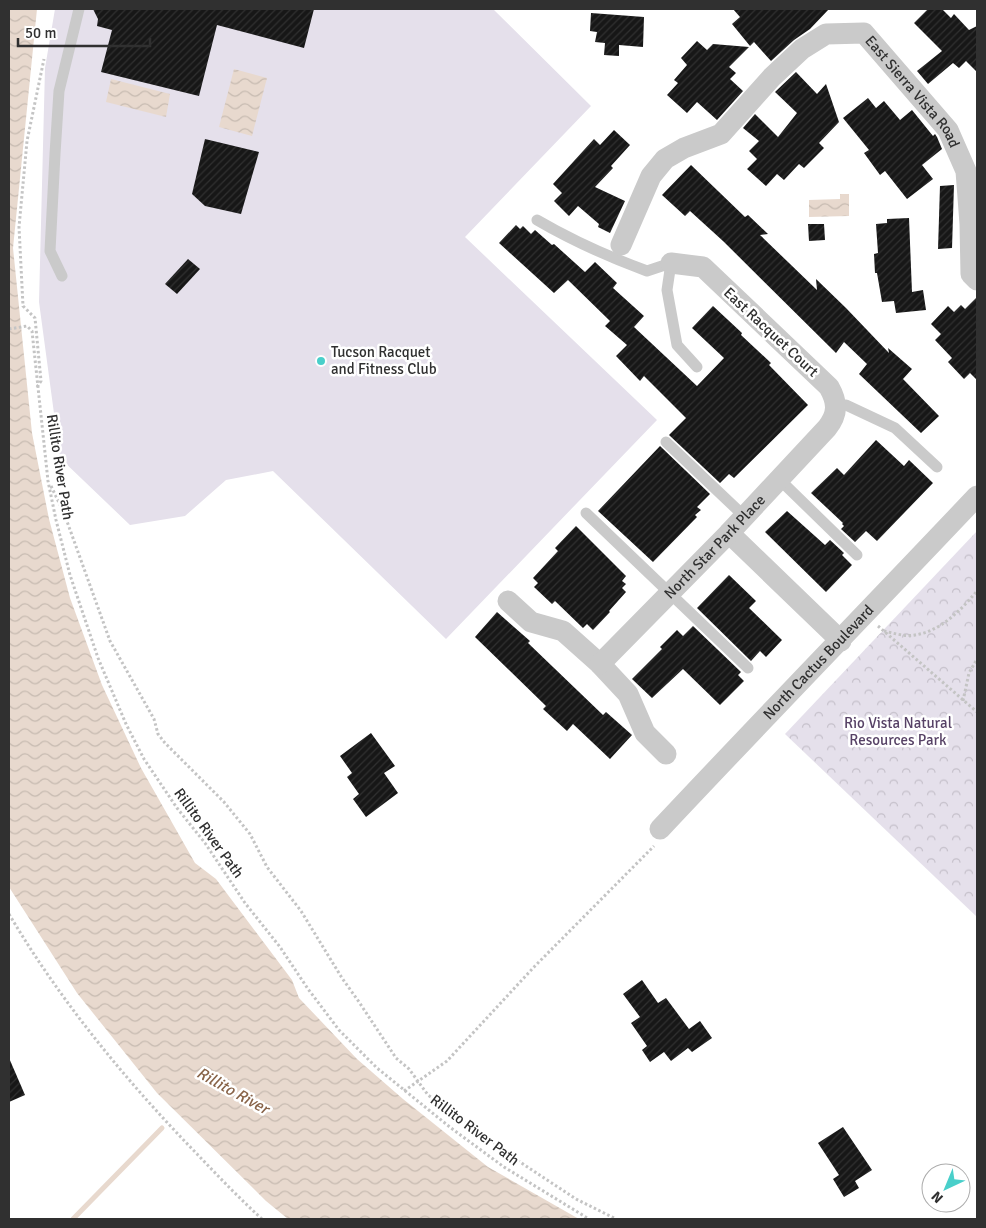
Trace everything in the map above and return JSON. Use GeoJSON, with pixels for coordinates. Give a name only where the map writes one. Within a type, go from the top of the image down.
{"type":"FeatureCollection","features":[{"type":"Feature","properties":{"kind":"street","name":"East Sierra Vista Road"},"geometry":{"type":"LineString","coordinates":[[622,245],[651,176],[665,159],[684,148],[721,134],[772,77],[802,49],[826,34],[864,33],[948,130],[966,171],[971,274],[977,280]]}},
{"type":"Feature","properties":{"kind":"street","name":"East Racquet Court"},"geometry":{"type":"LineString","coordinates":[[671,263],[702,267],[829,387],[841,405]]}},
{"type":"Feature","properties":{"kind":"street","name":"North Star Park Place"},"geometry":{"type":"LineString","coordinates":[[600,664],[729,533],[834,419],[841,405]]}},
{"type":"Feature","properties":{"kind":"street","name":"North Cactus Boulevard"},"geometry":{"type":"LineString","coordinates":[[660,829],[977,496]]}},
{"type":"Feature","properties":{"kind":"street"},"geometry":{"type":"LineString","coordinates":[[729,533],[841,641]]}},
{"type":"Feature","properties":{"kind":"street"},"geometry":{"type":"LineString","coordinates":[[508,601],[532,622],[563,631],[600,664],[628,694],[646,733],[666,754]]}},
{"type":"Feature","properties":{"kind":"lane"},"geometry":{"type":"LineString","coordinates":[[62,276],[50,251],[59,91],[79,9]]}},
{"type":"Feature","properties":{"kind":"lane"},"geometry":{"type":"LineString","coordinates":[[537,220],[568,238],[647,271],[671,263],[666,290],[677,345],[697,367]]}},
{"type":"Feature","properties":{"kind":"lane"},"geometry":{"type":"LineString","coordinates":[[841,405],[895,428],[937,467]]}},
{"type":"Feature","properties":{"kind":"lane"},"geometry":{"type":"LineString","coordinates":[[666,442],[744,516]]}},
{"type":"Feature","properties":{"kind":"lane"},"geometry":{"type":"LineString","coordinates":[[779,479],[857,555]]}},
{"type":"Feature","properties":{"kind":"lane"},"geometry":{"type":"LineString","coordinates":[[586,513],[748,668]]}},
{"type":"Feature","properties":{"kind":"path"},"geometry":{"type":"LineString","coordinates":[[37,388],[41,381],[35,318],[23,306],[19,227],[27,141],[44,59]]}},
{"type":"Feature","properties":{"kind":"path","name":"Rillito River Path"},"geometry":{"type":"LineString","coordinates":[[9,329],[27,326],[32,331],[48,481],[70,575],[98,658],[126,724],[144,759],[245,903],[280,947],[339,1030],[377,1068],[404,1091],[504,1167],[589,1219]]}},
{"type":"Feature","properties":{"kind":"path"},"geometry":{"type":"LineString","coordinates":[[48,481],[64,513],[110,641],[154,719],[158,734],[224,802],[250,834],[267,867],[301,911],[342,978],[396,1058],[409,1069],[428,1095],[523,1164],[576,1199],[616,1219]]}},
{"type":"Feature","properties":{"kind":"path"},"geometry":{"type":"LineString","coordinates":[[882,631],[914,636],[934,628],[959,612],[977,591]]}},
{"type":"Feature","properties":{"kind":"path"},"geometry":{"type":"LineString","coordinates":[[866,613],[882,631],[977,712]]}},
{"type":"Feature","properties":{"kind":"path"},"geometry":{"type":"LineString","coordinates":[[962,700],[969,673],[977,660]]}},
{"type":"Feature","properties":{"kind":"path"},"geometry":{"type":"LineString","coordinates":[[404,1091],[447,1061],[534,967],[654,847],[660,829]]}},
{"type":"Feature","properties":{"kind":"path"},"geometry":{"type":"LineString","coordinates":[[9,914],[29,947],[82,1021],[135,1087],[167,1124],[262,1219]]}},
{"type":"Feature","properties":{"kind":"green space","name":"Tucson Racquet and Fitness Club"},"geometry":{"type":"Polygon","coordinates":[[[55,9],[493,9],[591,106],[465,237],[657,420],[446,639],[273,471],[226,480],[185,516],[130,525],[60,458],[39,302],[45,68],[55,9]]]}},
{"type":"Feature","properties":{"kind":"green space","name":"Rio Vista Natural Resources Park"},"geometry":{"type":"Polygon","coordinates":[[[977,531],[977,917],[785,734],[977,531]]]}},
{"type":"Feature","properties":{"kind":"water","name":"Rillito River"},"geometry":{"type":"Polygon","coordinates":[[[9,9],[37,9],[13,248],[32,433],[49,519],[70,598],[102,685],[141,768],[195,863],[216,879],[292,980],[299,998],[357,1059],[403,1099],[488,1167],[579,1219],[288,1219],[266,1201],[157,1093],[77,993],[9,887],[9,9]]]}},
{"type":"Feature","properties":{"kind":"water"},"geometry":{"type":"Polygon","coordinates":[[[234,69],[267,78],[252,136],[219,127],[234,69]]]}},
{"type":"Feature","properties":{"kind":"water"},"geometry":{"type":"Polygon","coordinates":[[[111,79],[170,94],[166,117],[106,102],[111,79]]]}},
{"type":"Feature","properties":{"kind":"water"},"geometry":{"type":"Polygon","coordinates":[[[840,194],[849,194],[849,216],[809,217],[809,200],[840,199],[840,194]]]}},
{"type":"Feature","properties":{"kind":"building"},"geometry":{"type":"Polygon","coordinates":[[[93,9],[314,9],[304,48],[217,25],[199,96],[101,72],[112,30],[97,26],[98,19],[93,9]]]}},
{"type":"Feature","properties":{"kind":"building"},"geometry":{"type":"Polygon","coordinates":[[[733,9],[829,9],[810,29],[794,40],[771,61],[754,42],[750,46],[732,24],[740,17],[733,9]]]}},
{"type":"Feature","properties":{"kind":"building"},"geometry":{"type":"Polygon","coordinates":[[[928,9],[942,9],[951,18],[954,14],[969,30],[977,26],[977,72],[966,61],[959,68],[953,63],[928,84],[917,71],[942,51],[914,23],[928,9]]]}},
{"type":"Feature","properties":{"kind":"building"},"geometry":{"type":"Polygon","coordinates":[[[591,13],[644,17],[643,47],[619,45],[619,56],[604,55],[605,43],[595,42],[597,32],[590,31],[591,13]]]}},
{"type":"Feature","properties":{"kind":"building"},"geometry":{"type":"Polygon","coordinates":[[[697,41],[707,50],[713,44],[749,47],[729,67],[736,73],[730,79],[743,91],[717,120],[697,102],[687,113],[667,95],[678,83],[674,80],[687,65],[681,58],[697,41]]]}},
{"type":"Feature","properties":{"kind":"building"},"geometry":{"type":"Polygon","coordinates":[[[796,72],[817,94],[826,84],[839,122],[819,143],[824,148],[804,168],[799,164],[784,180],[777,174],[766,186],[747,169],[757,159],[749,151],[759,141],[743,128],[755,114],[778,137],[797,113],[775,92],[796,72]]]}},
{"type":"Feature","properties":{"kind":"building"},"geometry":{"type":"Polygon","coordinates":[[[868,98],[876,108],[884,101],[900,120],[912,110],[933,136],[935,134],[942,149],[922,165],[933,179],[907,199],[885,171],[880,175],[864,153],[869,150],[843,118],[868,98]]]}},
{"type":"Feature","properties":{"kind":"building"},"geometry":{"type":"Polygon","coordinates":[[[614,130],[630,145],[611,166],[613,168],[595,187],[625,201],[610,233],[598,227],[599,224],[578,206],[569,216],[554,201],[562,193],[553,184],[594,139],[600,145],[614,130]]]}},
{"type":"Feature","properties":{"kind":"building"},"geometry":{"type":"Polygon","coordinates":[[[205,139],[259,152],[241,214],[205,206],[192,194],[205,139]]]}},
{"type":"Feature","properties":{"kind":"building"},"geometry":{"type":"Polygon","coordinates":[[[691,165],[745,217],[748,215],[768,234],[760,235],[817,290],[816,279],[889,353],[888,348],[912,369],[903,379],[939,416],[921,433],[859,374],[867,364],[844,342],[836,353],[723,241],[690,211],[685,216],[662,195],[691,165]]]}},
{"type":"Feature","properties":{"kind":"building"},"geometry":{"type":"Polygon","coordinates":[[[954,185],[952,248],[938,249],[940,186],[954,185]]]}},
{"type":"Feature","properties":{"kind":"building"},"geometry":{"type":"Polygon","coordinates":[[[909,218],[912,292],[923,290],[926,310],[896,313],[894,301],[882,302],[877,273],[875,273],[874,254],[878,253],[876,224],[887,223],[887,219],[909,218]]]}},
{"type":"Feature","properties":{"kind":"building"},"geometry":{"type":"Polygon","coordinates":[[[808,224],[824,224],[825,240],[809,241],[808,224]]]}},
{"type":"Feature","properties":{"kind":"building"},"geometry":{"type":"Polygon","coordinates":[[[516,225],[520,229],[523,226],[531,234],[535,230],[552,245],[554,244],[585,272],[595,262],[617,283],[613,288],[644,316],[634,327],[697,386],[724,358],[692,328],[713,306],[771,363],[769,365],[808,405],[734,478],[729,474],[720,483],[669,435],[686,418],[644,376],[640,381],[616,356],[627,345],[605,326],[610,321],[568,280],[554,293],[499,243],[516,225]]]}},
{"type":"Feature","properties":{"kind":"building"},"geometry":{"type":"Polygon","coordinates":[[[188,259],[200,269],[177,294],[165,284],[188,259]]]}},
{"type":"Feature","properties":{"kind":"building"},"geometry":{"type":"Polygon","coordinates":[[[977,297],[977,380],[970,373],[964,379],[948,362],[952,358],[935,340],[941,334],[931,324],[948,306],[954,312],[961,305],[965,309],[977,297]]]}},
{"type":"Feature","properties":{"kind":"building"},"geometry":{"type":"Polygon","coordinates":[[[876,440],[904,466],[909,460],[933,483],[877,541],[866,531],[855,542],[841,529],[844,526],[843,523],[811,493],[837,468],[844,475],[876,440]]]}},
{"type":"Feature","properties":{"kind":"building"},"geometry":{"type":"Polygon","coordinates":[[[660,446],[710,494],[697,507],[701,510],[695,515],[697,517],[653,562],[598,511],[660,446]]]}},
{"type":"Feature","properties":{"kind":"building"},"geometry":{"type":"Polygon","coordinates":[[[787,511],[825,545],[830,540],[844,553],[842,555],[852,565],[826,592],[765,532],[787,511]]]}},
{"type":"Feature","properties":{"kind":"building"},"geometry":{"type":"Polygon","coordinates":[[[576,526],[626,576],[622,581],[626,584],[622,588],[626,592],[593,630],[587,624],[583,628],[555,601],[552,604],[534,587],[538,583],[533,578],[558,551],[555,548],[576,526]]]}},
{"type":"Feature","properties":{"kind":"building"},"geometry":{"type":"Polygon","coordinates":[[[729,575],[756,601],[749,608],[782,640],[766,657],[760,651],[751,661],[697,608],[729,575]]]}},
{"type":"Feature","properties":{"kind":"building"},"geometry":{"type":"Polygon","coordinates":[[[497,612],[530,641],[528,643],[603,715],[606,712],[632,735],[610,759],[573,724],[567,731],[543,709],[546,706],[475,637],[497,612]]]}},
{"type":"Feature","properties":{"kind":"building"},"geometry":{"type":"Polygon","coordinates":[[[693,626],[741,672],[738,675],[744,681],[720,705],[683,669],[652,698],[632,679],[662,649],[660,647],[677,630],[683,636],[693,626]]]}},
{"type":"Feature","properties":{"kind":"building"},"geometry":{"type":"Polygon","coordinates":[[[371,733],[395,766],[384,773],[398,793],[366,817],[353,799],[359,794],[347,777],[352,773],[340,756],[371,733]]]}},
{"type":"Feature","properties":{"kind":"building"},"geometry":{"type":"Polygon","coordinates":[[[642,980],[658,1003],[666,998],[689,1029],[700,1021],[712,1038],[692,1052],[688,1048],[671,1061],[664,1052],[650,1062],[642,1050],[647,1046],[631,1023],[640,1017],[623,994],[642,980]]]}},
{"type":"Feature","properties":{"kind":"building"},"geometry":{"type":"Polygon","coordinates":[[[9,1058],[25,1095],[9,1102],[9,1058]]]}},
{"type":"Feature","properties":{"kind":"building"},"geometry":{"type":"Polygon","coordinates":[[[843,1127],[872,1170],[855,1181],[859,1188],[844,1197],[833,1179],[839,1175],[818,1143],[843,1127]]]}},
{"type":"Feature","properties":{"kind":"waterway"},"geometry":{"type":"LineString","coordinates":[[73,1219],[162,1128]]}},
{"type":"Feature","properties":{"kind":"place","name":"Tucson Racquet and Fitness Club"},"geometry":{"type":"Point","coordinates":[321,361]}}]}
